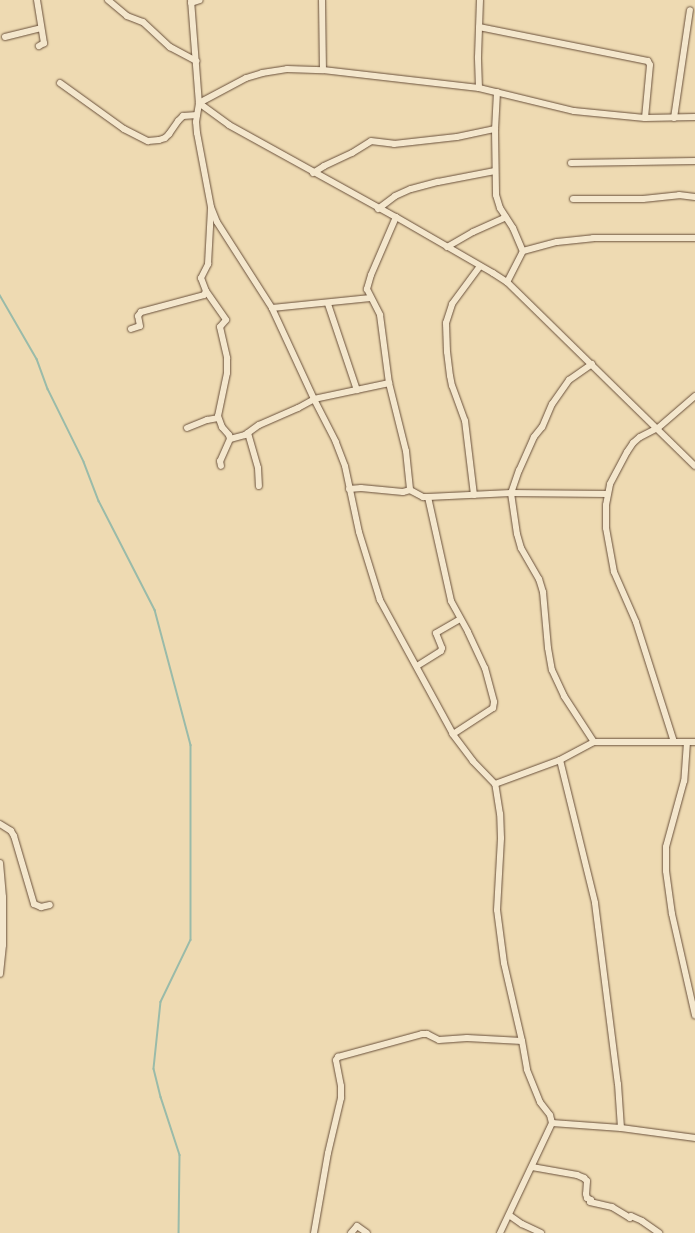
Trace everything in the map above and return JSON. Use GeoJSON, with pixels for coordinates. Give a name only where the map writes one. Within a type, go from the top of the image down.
{"type":"FeatureCollection","features":[{"type":"Feature","properties":{"kind":"street"},"geometry":{"type":"LineString","coordinates":[[37,0],[44,43],[39,46]]}},
{"type":"Feature","properties":{"kind":"street"},"geometry":{"type":"LineString","coordinates":[[108,0],[127,16],[143,22],[170,47],[196,62]]}},
{"type":"Feature","properties":{"kind":"street"},"geometry":{"type":"LineString","coordinates":[[200,0],[191,1],[199,103],[197,133],[211,207],[217,222],[272,308],[314,399],[336,442],[345,466],[359,532],[380,600],[454,734],[472,762],[495,784],[500,814],[501,838],[497,910],[504,963],[522,1041],[526,1069],[540,1102],[550,1115],[552,1123],[500,1233]]}},
{"type":"Feature","properties":{"kind":"street"},"geometry":{"type":"LineString","coordinates":[[322,0],[323,70]]}},
{"type":"Feature","properties":{"kind":"street"},"geometry":{"type":"LineString","coordinates":[[479,88],[478,57],[480,0]]}},
{"type":"Feature","properties":{"kind":"street"},"geometry":{"type":"LineString","coordinates":[[674,118],[690,10]]}},
{"type":"Feature","properties":{"kind":"street"},"geometry":{"type":"LineString","coordinates":[[480,27],[648,61],[650,65],[645,118]]}},
{"type":"Feature","properties":{"kind":"street"},"geometry":{"type":"LineString","coordinates":[[5,37],[41,28]]}},
{"type":"Feature","properties":{"kind":"street"},"geometry":{"type":"LineString","coordinates":[[199,103],[246,78],[262,73],[287,69],[323,70],[479,88],[574,111],[645,118],[695,117]]}},
{"type":"Feature","properties":{"kind":"street"},"geometry":{"type":"LineString","coordinates":[[60,83],[124,129],[148,141],[165,138],[170,134],[183,116],[197,115]]}},
{"type":"Feature","properties":{"kind":"street"},"geometry":{"type":"LineString","coordinates":[[497,92],[495,130],[497,202],[513,228],[523,251]]}},
{"type":"Feature","properties":{"kind":"street"},"geometry":{"type":"LineString","coordinates":[[199,103],[229,125],[378,209],[396,217],[507,282],[658,428],[695,466]]}},
{"type":"Feature","properties":{"kind":"street"},"geometry":{"type":"LineString","coordinates":[[313,173],[324,166],[352,153],[371,141],[394,144],[495,130]]}},
{"type":"Feature","properties":{"kind":"street"},"geometry":{"type":"LineString","coordinates":[[572,163],[695,161]]}},
{"type":"Feature","properties":{"kind":"street"},"geometry":{"type":"LineString","coordinates":[[378,209],[394,196],[411,189],[495,171]]}},
{"type":"Feature","properties":{"kind":"street"},"geometry":{"type":"LineString","coordinates":[[573,199],[643,199],[679,196],[695,197]]}},
{"type":"Feature","properties":{"kind":"street"},"geometry":{"type":"LineString","coordinates":[[211,207],[208,264],[201,278],[206,291],[226,320],[220,327],[228,364],[218,418],[230,439]]}},
{"type":"Feature","properties":{"kind":"street"},"geometry":{"type":"LineString","coordinates":[[396,217],[371,275],[367,289],[370,298],[380,315],[389,384],[406,451],[410,490]]}},
{"type":"Feature","properties":{"kind":"street"},"geometry":{"type":"LineString","coordinates":[[447,247],[473,232],[506,217]]}},
{"type":"Feature","properties":{"kind":"street"},"geometry":{"type":"LineString","coordinates":[[507,282],[523,251],[558,242],[593,238],[695,238]]}},
{"type":"Feature","properties":{"kind":"street"},"geometry":{"type":"LineString","coordinates":[[474,495],[466,421],[452,386],[450,376],[446,323],[452,304],[480,266]]}},
{"type":"Feature","properties":{"kind":"street"},"geometry":{"type":"LineString","coordinates":[[130,329],[140,326],[138,316],[141,312],[204,295],[206,291]]}},
{"type":"Feature","properties":{"kind":"street"},"geometry":{"type":"LineString","coordinates":[[272,308],[328,304],[370,298]]}},
{"type":"Feature","properties":{"kind":"street"},"geometry":{"type":"LineString","coordinates":[[328,304],[357,390]]}},
{"type":"Feature","properties":{"kind":"street"},"geometry":{"type":"LineString","coordinates":[[592,364],[569,380],[552,404],[542,427],[534,437],[519,470],[511,493],[517,534],[521,548],[539,579],[543,592],[548,648],[552,670],[564,696],[594,742]]}},
{"type":"Feature","properties":{"kind":"street"},"geometry":{"type":"LineString","coordinates":[[221,466],[220,461],[230,439],[248,433],[314,399],[389,384]]}},
{"type":"Feature","properties":{"kind":"street"},"geometry":{"type":"LineString","coordinates":[[674,742],[636,622],[614,572],[606,528],[607,494],[610,484],[627,452],[640,437],[658,428],[695,398]]}},
{"type":"Feature","properties":{"kind":"street"},"geometry":{"type":"LineString","coordinates":[[186,428],[207,420],[218,418]]}},
{"type":"Feature","properties":{"kind":"street"},"geometry":{"type":"LineString","coordinates":[[248,433],[258,468],[259,486]]}},
{"type":"Feature","properties":{"kind":"street"},"geometry":{"type":"LineString","coordinates":[[349,490],[362,488],[403,492],[410,490],[423,497],[511,493],[607,494]]}},
{"type":"Feature","properties":{"kind":"street"},"geometry":{"type":"LineString","coordinates":[[428,497],[451,601],[485,668],[494,702],[493,708],[454,734]]}},
{"type":"Feature","properties":{"kind":"street"},"geometry":{"type":"LineString","coordinates":[[417,666],[441,651],[442,648],[436,633],[460,619]]}},
{"type":"Feature","properties":{"kind":"street"},"geometry":{"type":"LineString","coordinates":[[495,784],[560,760],[594,742],[695,742]]}},
{"type":"Feature","properties":{"kind":"street"},"geometry":{"type":"LineString","coordinates":[[687,742],[684,781],[666,847],[666,871],[672,914],[695,1015]]}},
{"type":"Feature","properties":{"kind":"street"},"geometry":{"type":"LineString","coordinates":[[560,760],[595,903],[618,1077],[621,1128]]}},
{"type":"Feature","properties":{"kind":"street"},"geometry":{"type":"LineString","coordinates":[[0,824],[11,831],[14,836],[34,904],[41,907],[50,905]]}},
{"type":"Feature","properties":{"kind":"street"},"geometry":{"type":"LineString","coordinates":[[0,863],[3,897],[3,945],[0,974]]}},
{"type":"Feature","properties":{"kind":"street"},"geometry":{"type":"LineString","coordinates":[[314,1233],[328,1153],[341,1098],[342,1086],[336,1060],[338,1057],[422,1034],[426,1034],[439,1040],[467,1038],[522,1041]]}},
{"type":"Feature","properties":{"kind":"street"},"geometry":{"type":"LineString","coordinates":[[552,1123],[621,1128],[695,1138]]}},
{"type":"Feature","properties":{"kind":"street"},"geometry":{"type":"LineString","coordinates":[[532,1167],[578,1175],[584,1178],[587,1181],[586,1194],[587,1198],[591,1200],[590,1202],[612,1206],[630,1218],[631,1216],[642,1221],[659,1233]]}},
{"type":"Feature","properties":{"kind":"street"},"geometry":{"type":"LineString","coordinates":[[509,1215],[522,1224],[541,1233]]}},
{"type":"Feature","properties":{"kind":"street"},"geometry":{"type":"LineString","coordinates":[[352,1233],[357,1226],[367,1233]]}},
{"type":"Feature","properties":{"kind":"waterway"},"geometry":{"type":"LineString","coordinates":[[0,295],[37,359],[48,389],[84,462],[99,501],[155,610],[191,745],[191,940],[161,1002],[154,1069],[161,1097],[180,1155],[179,1233]]}}]}
